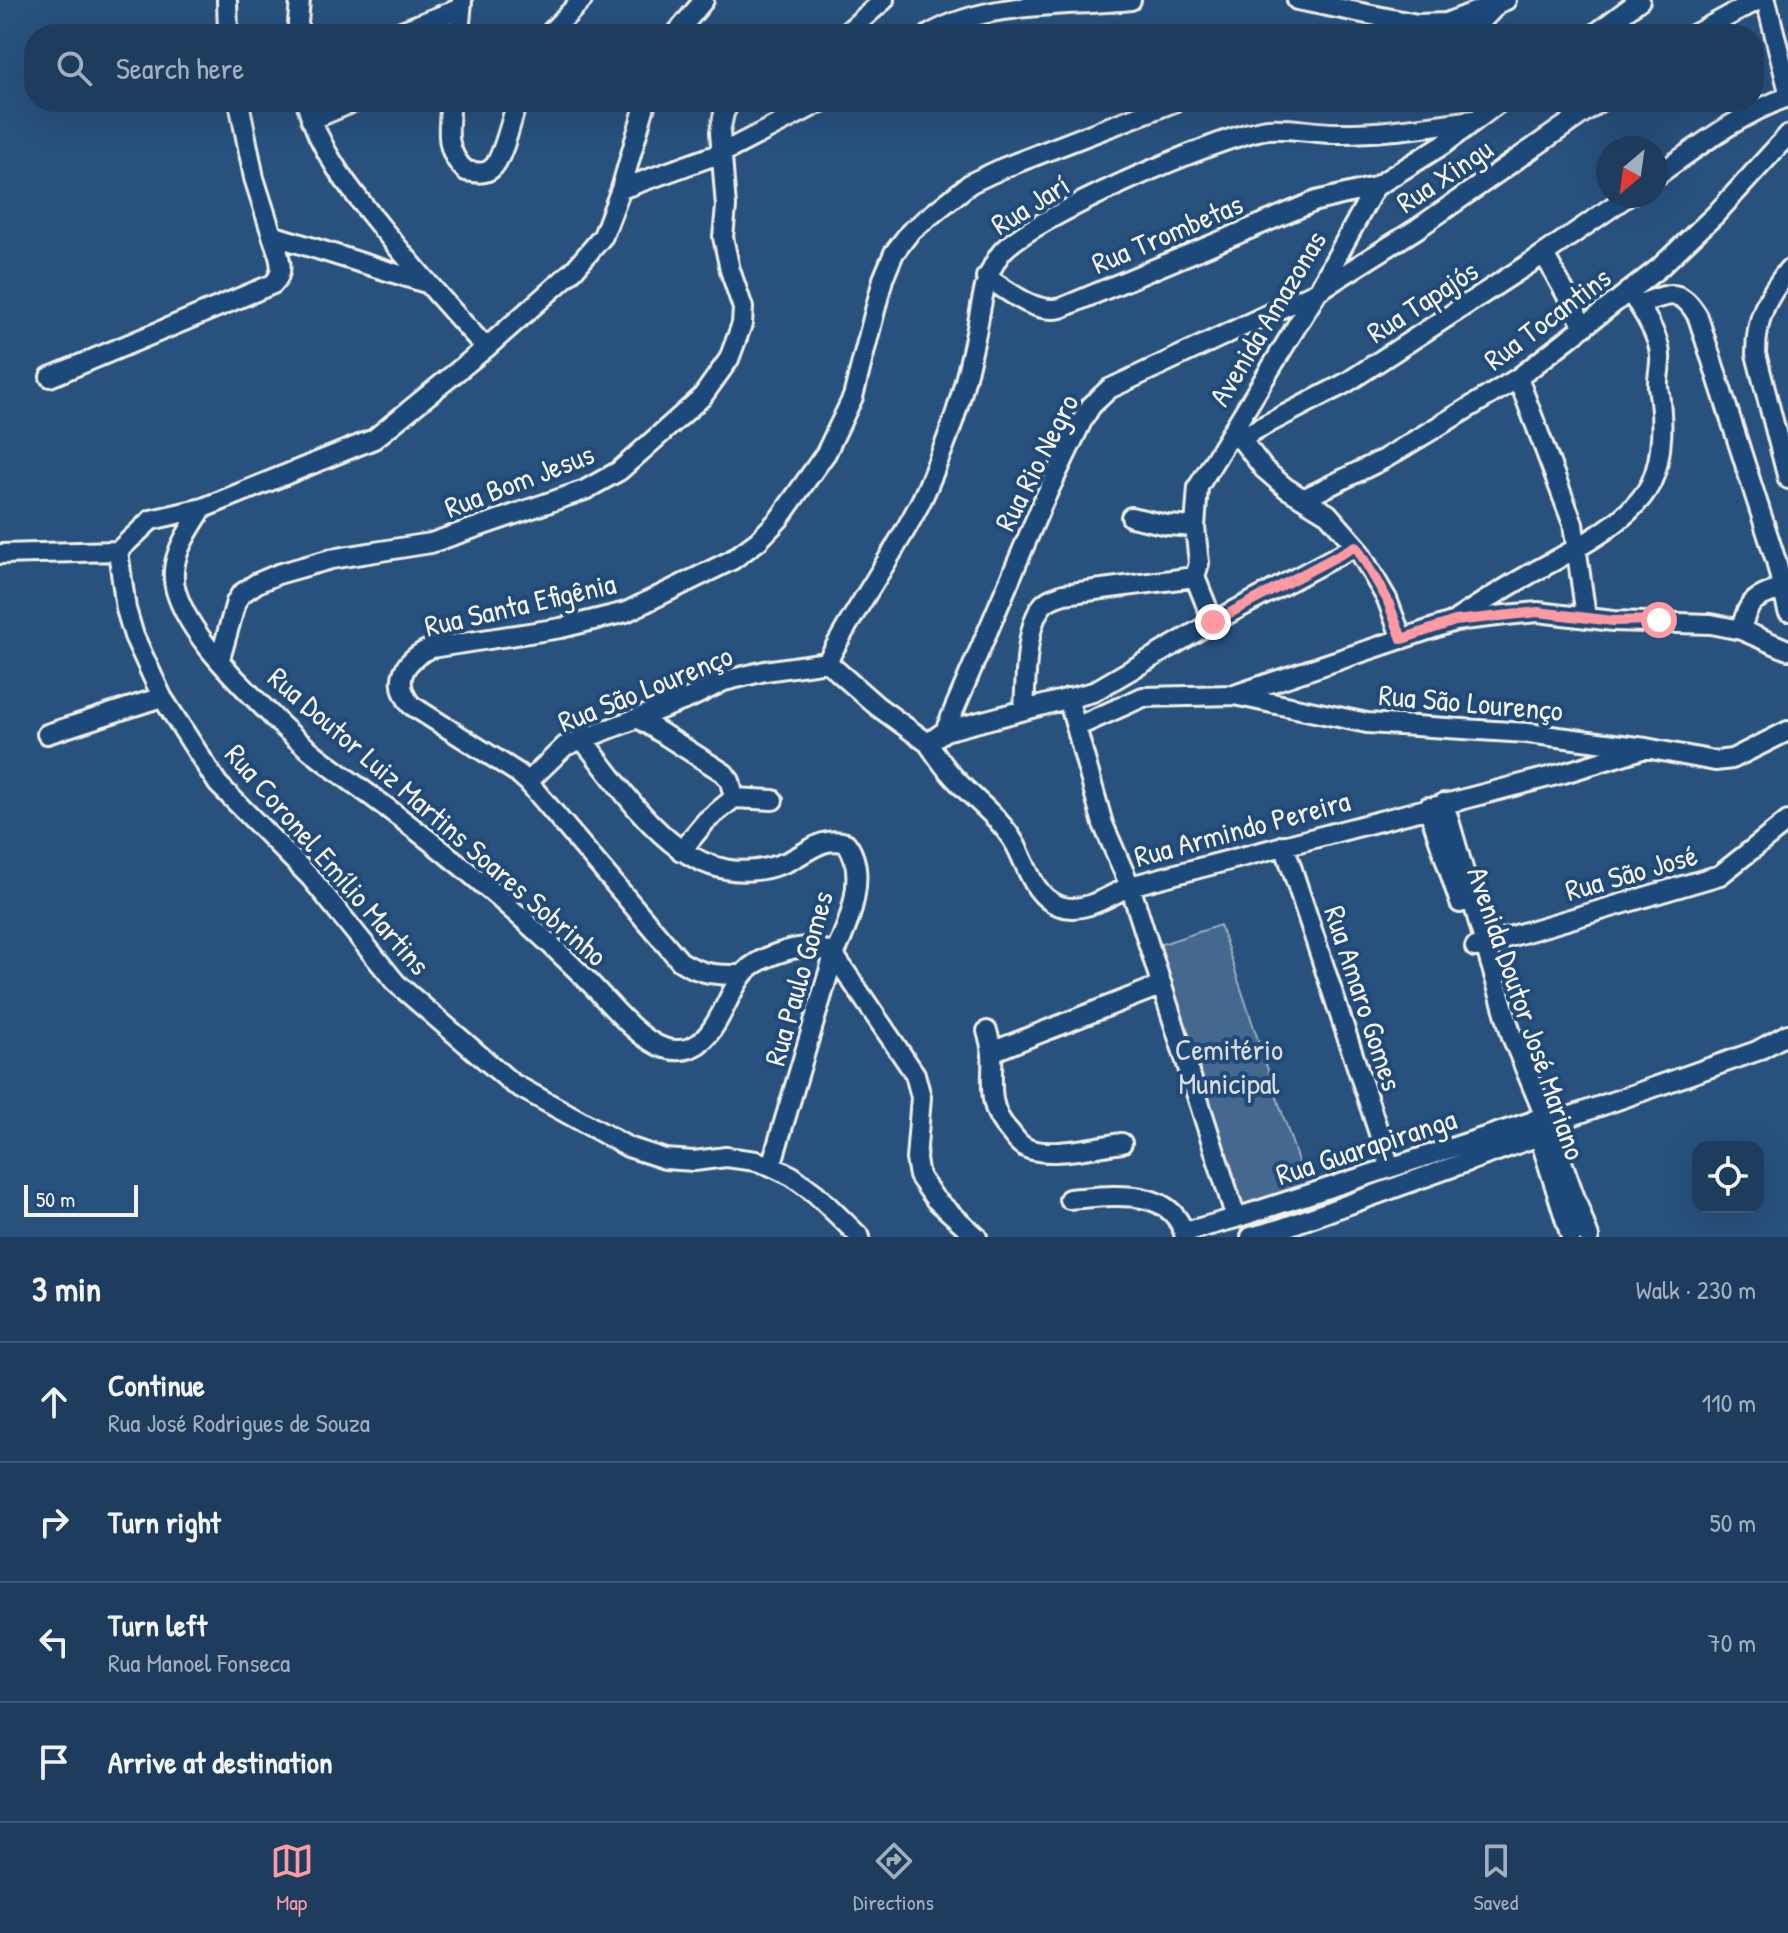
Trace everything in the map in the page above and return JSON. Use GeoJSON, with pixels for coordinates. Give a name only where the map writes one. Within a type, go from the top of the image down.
{"type":"FeatureCollection","features":[{"type":"Feature","properties":{"kind":"street"},"geometry":{"type":"LineString","coordinates":[[227,0],[228,24]]}},
{"type":"Feature","properties":{"kind":"street"},"geometry":{"type":"LineString","coordinates":[[298,24],[300,0]]}},
{"type":"Feature","properties":{"kind":"street"},"geometry":{"type":"LineString","coordinates":[[559,24],[582,0]]}},
{"type":"Feature","properties":{"kind":"street"},"geometry":{"type":"LineString","coordinates":[[684,24],[704,0]]}},
{"type":"Feature","properties":{"kind":"street"},"geometry":{"type":"LineString","coordinates":[[856,24],[884,0]]}},
{"type":"Feature","properties":{"kind":"street"},"geometry":{"type":"LineString","coordinates":[[952,24],[971,15],[1027,5],[1131,0]]}},
{"type":"Feature","properties":{"kind":"street"},"geometry":{"type":"LineString","coordinates":[[1297,0],[1417,24],[1446,23],[1502,2]]}},
{"type":"Feature","properties":{"kind":"street"},"geometry":{"type":"LineString","coordinates":[[1608,24],[1640,0]]}},
{"type":"Feature","properties":{"kind":"street"},"geometry":{"type":"LineString","coordinates":[[1714,24],[1758,0]]}},
{"type":"Feature","properties":{"kind":"street"},"geometry":{"type":"LineString","coordinates":[[1766,0],[1788,88]]}},
{"type":"Feature","properties":{"kind":"street"},"geometry":{"type":"LineString","coordinates":[[1479,24],[1502,2]]}},
{"type":"Feature","properties":{"kind":"street"},"geometry":{"type":"LineString","coordinates":[[417,24],[462,4],[460,24]]}},
{"type":"Feature","properties":{"kind":"street"},"geometry":{"type":"LineString","coordinates":[[1764,105],[1788,97]]}},
{"type":"Feature","properties":{"kind":"street"},"geometry":{"type":"LineString","coordinates":[[50,377],[273,284],[278,279],[282,268],[254,178],[241,112]]}},
{"type":"Feature","properties":{"kind":"street"},"geometry":{"type":"LineString","coordinates":[[308,112],[322,147],[346,184],[426,283],[486,348]]}},
{"type":"Feature","properties":{"kind":"street"},"geometry":{"type":"LineString","coordinates":[[450,112],[450,152],[466,171],[476,172],[485,172],[497,162],[514,112]]}},
{"type":"Feature","properties":{"kind":"street"},"geometry":{"type":"LineString","coordinates":[[0,554],[118,551],[151,520],[203,508],[374,439],[486,348],[574,270],[603,236],[621,189],[643,112]]}},
{"type":"Feature","properties":{"kind":"street","name":"Rua Bom Jesus"},"geometry":{"type":"LineString","coordinates":[[220,659],[236,602],[241,594],[257,583],[331,559],[431,543],[585,490],[619,471],[702,397],[729,359],[742,324],[743,308],[723,237],[726,207],[720,132],[725,112]]}},
{"type":"Feature","properties":{"kind":"street"},"geometry":{"type":"LineString","coordinates":[[621,189],[724,152],[802,112]]}},
{"type":"Feature","properties":{"kind":"street","name":"Rua Santa Efigênia"},"geometry":{"type":"LineString","coordinates":[[743,975],[711,975],[694,970],[680,961],[528,782],[411,705],[401,687],[401,677],[412,660],[431,648],[561,628],[626,612],[732,560],[758,541],[779,519],[826,453],[853,397],[874,303],[883,279],[894,253],[910,232],[971,183],[1148,112]]}},
{"type":"Feature","properties":{"kind":"street","name":"Avenida Amazonas"},"geometry":{"type":"LineString","coordinates":[[1213,622],[1195,577],[1199,555],[1195,527],[1198,487],[1236,434],[1375,187],[1444,144],[1486,112]]}},
{"type":"Feature","properties":{"kind":"street","name":"Rua Xingu"},"geometry":{"type":"LineString","coordinates":[[1318,291],[1418,228],[1585,112]]}},
{"type":"Feature","properties":{"kind":"street"},"geometry":{"type":"LineString","coordinates":[[1668,168],[1751,112]]}},
{"type":"Feature","properties":{"kind":"street","name":"Rua Jarí"},"geometry":{"type":"LineString","coordinates":[[827,662],[849,619],[920,504],[959,402],[986,277],[1003,250],[1017,238],[1086,201],[1204,147],[1252,132],[1271,129],[1366,133],[1474,120]]}},
{"type":"Feature","properties":{"kind":"street","name":"Rua Tocantins"},"geometry":{"type":"LineString","coordinates":[[1305,498],[1384,459],[1518,378],[1584,327],[1633,298],[1788,135]]}},
{"type":"Feature","properties":{"kind":"street","name":"Rua Trombetas"},"geometry":{"type":"LineString","coordinates":[[986,277],[1040,308],[1061,308],[1316,201],[1375,187]]}},
{"type":"Feature","properties":{"kind":"street","name":"Rua Tapajós"},"geometry":{"type":"LineString","coordinates":[[1236,434],[1346,383],[1611,208]]}},
{"type":"Feature","properties":{"kind":"street"},"geometry":{"type":"LineString","coordinates":[[272,235],[426,283]]}},
{"type":"Feature","properties":{"kind":"street"},"geometry":{"type":"LineString","coordinates":[[1544,254],[1584,327]]}},
{"type":"Feature","properties":{"kind":"street"},"geometry":{"type":"LineString","coordinates":[[1788,270],[1765,304],[1756,333],[1756,354],[1788,479]]}},
{"type":"Feature","properties":{"kind":"street","name":"Rua Rio Negro"},"geometry":{"type":"LineString","coordinates":[[945,731],[1043,502],[1091,406],[1109,389],[1318,291]]}},
{"type":"Feature","properties":{"kind":"street"},"geometry":{"type":"LineString","coordinates":[[1455,621],[1577,549],[1638,503],[1651,482],[1658,460],[1661,355],[1633,298],[1670,294],[1679,294],[1686,299],[1698,317],[1776,561],[1788,611]]}},
{"type":"Feature","properties":{"kind":"street"},"geometry":{"type":"LineString","coordinates":[[1518,378],[1573,524],[1586,617]]}},
{"type":"Feature","properties":{"kind":"street"},"geometry":{"type":"LineString","coordinates":[[1236,434],[1264,469],[1286,488],[1328,514],[1356,546],[1387,599],[1402,639]]}},
{"type":"Feature","properties":{"kind":"street","name":"Rua Doutor Luiz Martins Soares Sobrinho"},"geometry":{"type":"LineString","coordinates":[[203,508],[184,539],[172,572],[176,593],[194,627],[220,659],[288,731],[320,759],[401,818],[496,896],[561,954],[637,1030],[664,1048],[698,1045],[723,1014],[743,975]]}},
{"type":"Feature","properties":{"kind":"street"},"geometry":{"type":"LineString","coordinates":[[1131,517],[1195,527]]}},
{"type":"Feature","properties":{"kind":"street"},"geometry":{"type":"LineString","coordinates":[[827,662],[877,706],[928,743],[945,731],[1093,692],[1213,622],[1356,546]]}},
{"type":"Feature","properties":{"kind":"street","name":"Rua Coronel Emílio Martins"},"geometry":{"type":"LineString","coordinates":[[118,551],[126,609],[134,636],[162,697],[218,784],[311,878],[396,983],[512,1083],[628,1147],[665,1159],[694,1161],[726,1157],[771,1166],[792,1176],[816,1194],[860,1237]]}},
{"type":"Feature","properties":{"kind":"street"},"geometry":{"type":"LineString","coordinates":[[1024,709],[1032,633],[1039,609],[1046,602],[1064,594],[1195,577]]}},
{"type":"Feature","properties":{"kind":"street"},"geometry":{"type":"LineString","coordinates":[[1741,630],[1751,602],[1783,588]]}},
{"type":"Feature","properties":{"kind":"street"},"geometry":{"type":"LineString","coordinates":[[1234,695],[1455,621],[1538,612],[1613,621],[1711,624],[1741,630],[1788,650]]}},
{"type":"Feature","properties":{"kind":"street","name":"Rua São Lourenço"},"geometry":{"type":"LineString","coordinates":[[528,782],[565,746],[724,681],[827,662]]}},
{"type":"Feature","properties":{"kind":"street"},"geometry":{"type":"LineString","coordinates":[[1076,727],[1143,697],[1142,665]]}},
{"type":"Feature","properties":{"kind":"street","name":"Rua São Lourenço"},"geometry":{"type":"LineString","coordinates":[[1143,697],[1234,695],[1367,723],[1527,733],[1646,748],[1715,761],[1732,759],[1788,731]]}},
{"type":"Feature","properties":{"kind":"street"},"geometry":{"type":"LineString","coordinates":[[47,734],[162,697]]}},
{"type":"Feature","properties":{"kind":"street"},"geometry":{"type":"LineString","coordinates":[[1068,698],[1103,824],[1130,886],[1236,1218]]}},
{"type":"Feature","properties":{"kind":"street"},"geometry":{"type":"LineString","coordinates":[[638,718],[724,773],[730,781],[734,798]]}},
{"type":"Feature","properties":{"kind":"street","name":"Rua Paulo Gomes"},"geometry":{"type":"LineString","coordinates":[[582,739],[647,819],[681,851],[700,863],[718,869],[744,870],[786,863],[825,841],[846,843],[853,852],[856,865],[849,923],[834,955],[771,1166]]}},
{"type":"Feature","properties":{"kind":"street","name":"Rua Armindo Pereira"},"geometry":{"type":"LineString","coordinates":[[928,743],[948,772],[995,818],[1013,841],[1037,888],[1050,901],[1076,908],[1130,886],[1564,773],[1646,748]]}},
{"type":"Feature","properties":{"kind":"street"},"geometry":{"type":"LineString","coordinates":[[681,851],[706,821],[734,798],[773,800]]}},
{"type":"Feature","properties":{"kind":"street","name":"Avenida Doutor José Mariano"},"geometry":{"type":"LineString","coordinates":[[1436,805],[1479,946],[1542,1127],[1571,1237]]}},
{"type":"Feature","properties":{"kind":"street","name":"Rua São José"},"geometry":{"type":"LineString","coordinates":[[1479,946],[1720,875],[1788,821]]}},
{"type":"Feature","properties":{"kind":"street","name":"Rua Amaro Gomes"},"geometry":{"type":"LineString","coordinates":[[1284,845],[1390,1167]]}},
{"type":"Feature","properties":{"kind":"street"},"geometry":{"type":"LineString","coordinates":[[743,975],[752,966],[800,947],[816,947],[834,955],[915,1074],[921,1097],[916,1159],[919,1176],[935,1199],[977,1237]]}},
{"type":"Feature","properties":{"kind":"street"},"geometry":{"type":"LineString","coordinates":[[994,1051],[1162,985]]}},
{"type":"Feature","properties":{"kind":"street"},"geometry":{"type":"LineString","coordinates":[[987,1031],[994,1051],[995,1110],[1022,1146],[1032,1150],[1065,1151],[1122,1143]]}},
{"type":"Feature","properties":{"kind":"street","name":"Rua Guarapiranga"},"geometry":{"type":"LineString","coordinates":[[1251,1237],[1278,1233],[1542,1127],[1757,1051],[1788,1034]]}},
{"type":"Feature","properties":{"kind":"street","name":"Rua Guarapiranga"},"geometry":{"type":"LineString","coordinates":[[1757,1051],[1788,1047]]}},
{"type":"Feature","properties":{"kind":"street"},"geometry":{"type":"LineString","coordinates":[[1542,1127],[1589,1237]]}},
{"type":"Feature","properties":{"kind":"street","name":"Rua Guarapiranga"},"geometry":{"type":"LineString","coordinates":[[1185,1235],[1390,1167],[1542,1127]]}},
{"type":"Feature","properties":{"kind":"street"},"geometry":{"type":"LineString","coordinates":[[1069,1199],[1116,1196],[1151,1200],[1171,1209],[1185,1235]]}},
{"type":"Feature","properties":{"kind":"green space","name":"Cemitério Municipal"},"geometry":{"type":"Polygon","coordinates":[[[1220,925],[1306,1185],[1239,1207],[1153,947],[1220,925]]]}},
{"type":"Feature","properties":{"kind":"route"},"geometry":{"type":"LineString","coordinates":[[1213,622],[1356,546],[1387,599],[1402,639],[1455,621],[1538,612],[1613,621],[1659,620]]}}]}
